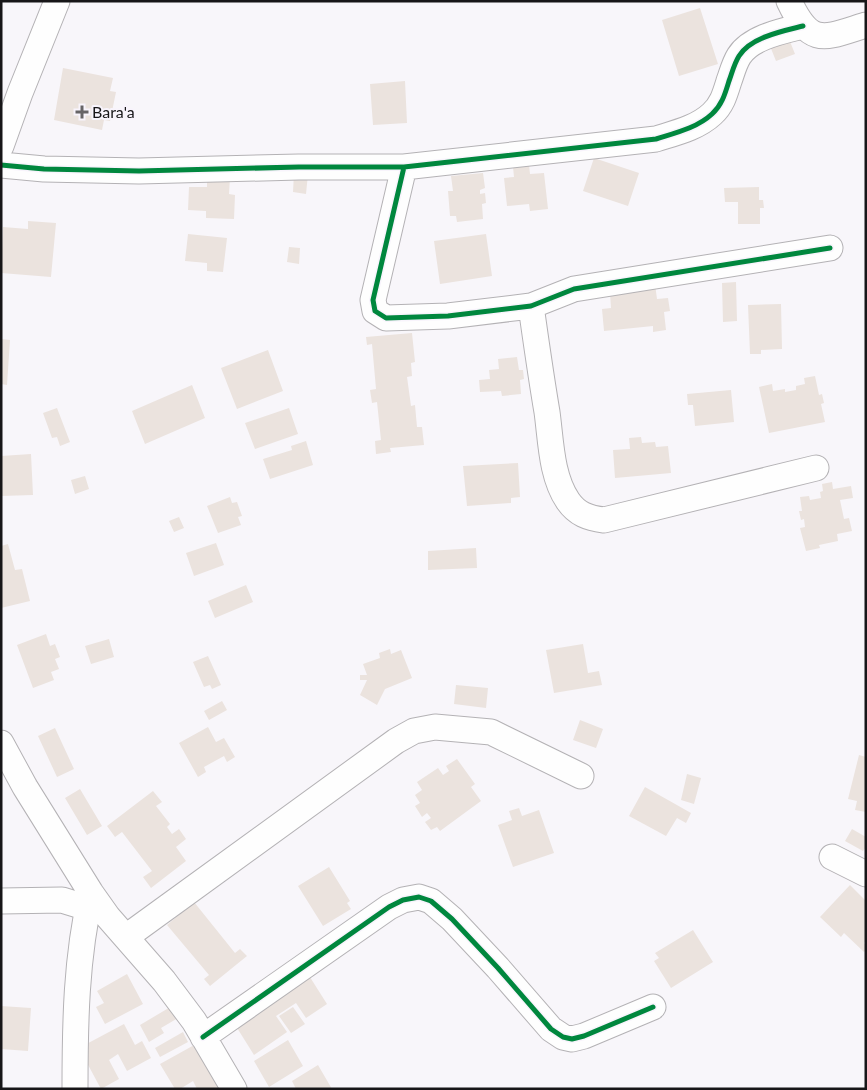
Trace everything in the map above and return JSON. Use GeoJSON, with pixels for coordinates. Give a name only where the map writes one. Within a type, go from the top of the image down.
{"type":"FeatureCollection","features":[{"type":"Feature","properties":{"kind":"street"},"geometry":{"type":"LineString","coordinates":[[1,146],[57,1]]}},
{"type":"Feature","properties":{"kind":"street"},"geometry":{"type":"LineString","coordinates":[[789,1],[803,26],[815,35],[826,36],[866,25]]}},
{"type":"Feature","properties":{"kind":"street"},"geometry":{"type":"LineString","coordinates":[[1,165],[44,169],[139,171],[299,167],[404,167],[656,139],[694,126],[712,115],[723,100],[734,65],[740,54],[765,37],[803,26]]}},
{"type":"Feature","properties":{"kind":"street"},"geometry":{"type":"LineString","coordinates":[[404,167],[373,300],[375,311],[386,318],[448,316],[531,306],[574,289],[830,248]]}},
{"type":"Feature","properties":{"kind":"street"},"geometry":{"type":"LineString","coordinates":[[531,306],[554,461],[561,487],[567,499],[582,515],[592,519],[604,520],[816,468]]}},
{"type":"Feature","properties":{"kind":"street"},"geometry":{"type":"LineString","coordinates":[[126,937],[396,741],[414,731],[435,727],[491,732],[580,776]]}},
{"type":"Feature","properties":{"kind":"street"},"geometry":{"type":"LineString","coordinates":[[1,743],[90,900],[108,917],[164,981],[194,1021],[234,1089]]}},
{"type":"Feature","properties":{"kind":"street"},"geometry":{"type":"LineString","coordinates":[[832,857],[866,874]]}},
{"type":"Feature","properties":{"kind":"street"},"geometry":{"type":"LineString","coordinates":[[203,1037],[389,907],[403,900],[419,897],[431,901],[452,919],[551,1029],[563,1037],[572,1039],[584,1036],[653,1007]]}},
{"type":"Feature","properties":{"kind":"street"},"geometry":{"type":"LineString","coordinates":[[1,901],[90,900]]}},
{"type":"Feature","properties":{"kind":"street"},"geometry":{"type":"LineString","coordinates":[[75,1089],[76,997],[81,945],[90,900]]}},
{"type":"Feature","properties":{"kind":"building"},"geometry":{"type":"Polygon","coordinates":[[[700,8],[718,64],[679,76],[662,20],[700,8]]]}},
{"type":"Feature","properties":{"kind":"building"},"geometry":{"type":"Polygon","coordinates":[[[787,34],[795,54],[776,61],[768,41],[787,34]]]}},
{"type":"Feature","properties":{"kind":"building"},"geometry":{"type":"Polygon","coordinates":[[[63,68],[113,78],[110,91],[116,92],[110,121],[104,120],[102,130],[54,120],[63,68]]]}},
{"type":"Feature","properties":{"kind":"building"},"geometry":{"type":"Polygon","coordinates":[[[405,81],[407,123],[373,125],[370,84],[405,81]]]}},
{"type":"Feature","properties":{"kind":"building"},"geometry":{"type":"Polygon","coordinates":[[[594,158],[639,173],[628,206],[583,191],[594,158]]]}},
{"type":"Feature","properties":{"kind":"building"},"geometry":{"type":"Polygon","coordinates":[[[529,165],[530,174],[544,173],[548,209],[530,211],[529,204],[507,206],[504,178],[514,177],[513,167],[529,165]]]}},
{"type":"Feature","properties":{"kind":"building"},"geometry":{"type":"Polygon","coordinates":[[[294,173],[308,174],[306,194],[293,192],[294,173]]]}},
{"type":"Feature","properties":{"kind":"building"},"geometry":{"type":"Polygon","coordinates":[[[483,173],[485,188],[480,190],[480,194],[485,193],[486,203],[482,204],[483,219],[457,222],[456,216],[450,216],[448,191],[453,191],[451,176],[483,173]]]}},
{"type":"Feature","properties":{"kind":"building"},"geometry":{"type":"Polygon","coordinates":[[[207,177],[230,177],[229,194],[235,195],[234,219],[206,218],[206,211],[188,210],[189,187],[207,187],[207,177]]]}},
{"type":"Feature","properties":{"kind":"building"},"geometry":{"type":"Polygon","coordinates":[[[759,187],[759,200],[763,200],[764,208],[760,208],[760,224],[738,224],[738,202],[725,202],[724,188],[759,187]]]}},
{"type":"Feature","properties":{"kind":"building"},"geometry":{"type":"Polygon","coordinates":[[[28,221],[56,223],[51,277],[1,273],[3,227],[28,229],[28,221]]]}},
{"type":"Feature","properties":{"kind":"building"},"geometry":{"type":"Polygon","coordinates":[[[188,234],[227,238],[223,272],[207,271],[207,263],[185,261],[188,234]]]}},
{"type":"Feature","properties":{"kind":"building"},"geometry":{"type":"Polygon","coordinates":[[[486,234],[492,276],[440,284],[434,241],[486,234]]]}},
{"type":"Feature","properties":{"kind":"building"},"geometry":{"type":"Polygon","coordinates":[[[289,247],[300,248],[299,264],[287,262],[289,247]]]}},
{"type":"Feature","properties":{"kind":"building"},"geometry":{"type":"Polygon","coordinates":[[[736,282],[737,321],[723,322],[722,283],[736,282]]]}},
{"type":"Feature","properties":{"kind":"building"},"geometry":{"type":"Polygon","coordinates":[[[655,284],[657,299],[668,298],[670,311],[664,312],[666,330],[653,332],[653,326],[604,331],[602,309],[611,308],[610,293],[655,284]]]}},
{"type":"Feature","properties":{"kind":"building"},"geometry":{"type":"Polygon","coordinates":[[[781,304],[782,349],[761,350],[761,354],[750,354],[748,305],[781,304]]]}},
{"type":"Feature","properties":{"kind":"building"},"geometry":{"type":"Polygon","coordinates":[[[412,333],[415,362],[411,363],[412,376],[407,377],[411,406],[415,405],[417,427],[422,427],[424,445],[390,448],[391,452],[376,454],[375,441],[381,440],[377,402],[372,403],[370,390],[376,389],[372,344],[367,345],[366,337],[412,333]]]}},
{"type":"Feature","properties":{"kind":"building"},"geometry":{"type":"Polygon","coordinates":[[[1,339],[10,340],[7,385],[1,384],[1,339]]]}},
{"type":"Feature","properties":{"kind":"building"},"geometry":{"type":"Polygon","coordinates":[[[268,350],[283,391],[237,409],[221,368],[268,350]]]}},
{"type":"Feature","properties":{"kind":"building"},"geometry":{"type":"Polygon","coordinates":[[[517,357],[519,370],[523,370],[524,379],[520,380],[521,394],[502,396],[501,391],[480,392],[479,380],[490,379],[489,370],[499,369],[498,359],[517,357]]]}},
{"type":"Feature","properties":{"kind":"building"},"geometry":{"type":"Polygon","coordinates":[[[815,376],[819,395],[822,394],[824,403],[821,404],[825,422],[769,433],[759,387],[772,384],[773,391],[785,389],[785,392],[796,390],[796,386],[805,384],[804,378],[815,376]]]}},
{"type":"Feature","properties":{"kind":"building"},"geometry":{"type":"Polygon","coordinates":[[[192,385],[205,418],[145,444],[132,411],[192,385]]]}},
{"type":"Feature","properties":{"kind":"building"},"geometry":{"type":"Polygon","coordinates":[[[731,390],[734,422],[695,426],[693,405],[688,405],[687,394],[731,390]]]}},
{"type":"Feature","properties":{"kind":"building"},"geometry":{"type":"Polygon","coordinates":[[[57,408],[70,442],[60,446],[57,437],[52,438],[43,413],[57,408]]]}},
{"type":"Feature","properties":{"kind":"building"},"geometry":{"type":"Polygon","coordinates":[[[289,408],[298,434],[255,449],[245,423],[289,408]]]}},
{"type":"Feature","properties":{"kind":"building"},"geometry":{"type":"Polygon","coordinates":[[[641,437],[642,443],[655,442],[656,447],[668,446],[671,473],[615,478],[613,450],[630,449],[629,438],[641,437]]]}},
{"type":"Feature","properties":{"kind":"building"},"geometry":{"type":"Polygon","coordinates":[[[306,441],[313,465],[270,479],[263,459],[292,450],[291,446],[306,441]]]}},
{"type":"Feature","properties":{"kind":"building"},"geometry":{"type":"Polygon","coordinates":[[[31,454],[33,495],[1,496],[1,456],[31,454]]]}},
{"type":"Feature","properties":{"kind":"building"},"geometry":{"type":"Polygon","coordinates":[[[518,463],[520,497],[511,498],[511,503],[467,506],[463,466],[518,463]]]}},
{"type":"Feature","properties":{"kind":"building"},"geometry":{"type":"Polygon","coordinates":[[[85,476],[89,489],[75,494],[71,480],[85,476]]]}},
{"type":"Feature","properties":{"kind":"building"},"geometry":{"type":"Polygon","coordinates":[[[832,482],[833,489],[851,486],[853,498],[840,500],[844,519],[849,518],[852,531],[837,534],[838,541],[819,545],[820,548],[806,551],[800,528],[805,527],[804,519],[801,520],[799,511],[802,511],[800,497],[809,496],[810,500],[821,498],[822,484],[832,482]]]}},
{"type":"Feature","properties":{"kind":"building"},"geometry":{"type":"Polygon","coordinates":[[[230,497],[232,503],[237,502],[242,516],[238,517],[241,525],[218,533],[207,506],[230,497]]]}},
{"type":"Feature","properties":{"kind":"building"},"geometry":{"type":"Polygon","coordinates":[[[179,517],[184,528],[174,532],[169,521],[179,517]]]}},
{"type":"Feature","properties":{"kind":"building"},"geometry":{"type":"Polygon","coordinates":[[[216,543],[224,565],[194,576],[186,553],[216,543]]]}},
{"type":"Feature","properties":{"kind":"building"},"geometry":{"type":"Polygon","coordinates":[[[8,544],[15,570],[22,569],[30,601],[1,608],[1,546],[8,544]]]}},
{"type":"Feature","properties":{"kind":"building"},"geometry":{"type":"Polygon","coordinates":[[[476,548],[477,568],[428,570],[428,551],[476,548]]]}},
{"type":"Feature","properties":{"kind":"building"},"geometry":{"type":"Polygon","coordinates":[[[246,585],[253,602],[215,618],[208,601],[246,585]]]}},
{"type":"Feature","properties":{"kind":"building"},"geometry":{"type":"Polygon","coordinates":[[[46,634],[50,646],[55,644],[60,657],[55,659],[59,669],[51,672],[54,680],[33,688],[17,645],[46,634]]]}},
{"type":"Feature","properties":{"kind":"building"},"geometry":{"type":"Polygon","coordinates":[[[109,639],[114,657],[91,664],[85,646],[109,639]]]}},
{"type":"Feature","properties":{"kind":"building"},"geometry":{"type":"Polygon","coordinates":[[[583,644],[588,673],[599,671],[602,685],[554,693],[546,650],[583,644]]]}},
{"type":"Feature","properties":{"kind":"building"},"geometry":{"type":"Polygon","coordinates":[[[390,649],[391,654],[401,650],[412,678],[385,689],[377,705],[360,695],[367,680],[360,680],[360,675],[367,675],[363,664],[380,658],[379,653],[390,649]]]}},
{"type":"Feature","properties":{"kind":"building"},"geometry":{"type":"Polygon","coordinates":[[[208,656],[221,685],[212,689],[210,685],[204,687],[193,662],[208,656]]]}},
{"type":"Feature","properties":{"kind":"building"},"geometry":{"type":"Polygon","coordinates":[[[456,685],[488,688],[486,708],[454,704],[456,685]]]}},
{"type":"Feature","properties":{"kind":"building"},"geometry":{"type":"Polygon","coordinates":[[[222,701],[227,710],[209,720],[204,711],[222,701]]]}},
{"type":"Feature","properties":{"kind":"building"},"geometry":{"type":"Polygon","coordinates":[[[580,720],[603,729],[596,748],[573,740],[580,720]]]}},
{"type":"Feature","properties":{"kind":"building"},"geometry":{"type":"Polygon","coordinates":[[[208,727],[216,742],[224,738],[235,757],[227,762],[224,756],[204,767],[206,772],[198,777],[179,743],[208,727]]]}},
{"type":"Feature","properties":{"kind":"building"},"geometry":{"type":"Polygon","coordinates":[[[55,728],[74,769],[57,777],[38,736],[55,728]]]}},
{"type":"Feature","properties":{"kind":"building"},"geometry":{"type":"Polygon","coordinates":[[[859,755],[866,757],[866,812],[855,810],[857,801],[848,799],[859,755]]]}},
{"type":"Feature","properties":{"kind":"building"},"geometry":{"type":"Polygon","coordinates":[[[457,759],[475,784],[471,787],[481,801],[440,831],[437,827],[431,830],[425,822],[431,818],[427,813],[422,817],[415,806],[420,803],[415,795],[422,790],[417,782],[438,768],[443,775],[449,771],[446,766],[457,759]]]}},
{"type":"Feature","properties":{"kind":"building"},"geometry":{"type":"Polygon","coordinates":[[[687,774],[701,778],[694,804],[681,800],[687,774]]]}},
{"type":"Feature","properties":{"kind":"building"},"geometry":{"type":"Polygon","coordinates":[[[645,787],[691,813],[686,823],[677,818],[666,836],[629,816],[645,787]]]}},
{"type":"Feature","properties":{"kind":"building"},"geometry":{"type":"Polygon","coordinates":[[[80,789],[102,826],[87,835],[65,798],[80,789]]]}},
{"type":"Feature","properties":{"kind":"building"},"geometry":{"type":"Polygon","coordinates":[[[153,791],[162,802],[156,806],[170,824],[167,827],[172,834],[179,829],[186,839],[176,847],[186,861],[151,888],[143,877],[152,871],[122,832],[115,837],[107,826],[153,791]]]}},
{"type":"Feature","properties":{"kind":"building"},"geometry":{"type":"Polygon","coordinates":[[[519,808],[522,816],[539,810],[554,853],[513,867],[498,825],[512,820],[509,811],[519,808]]]}},
{"type":"Feature","properties":{"kind":"building"},"geometry":{"type":"Polygon","coordinates":[[[852,829],[866,837],[866,847],[863,851],[845,841],[852,829]]]}},
{"type":"Feature","properties":{"kind":"building"},"geometry":{"type":"Polygon","coordinates":[[[329,867],[350,901],[347,903],[351,909],[323,926],[298,886],[329,867]]]}},
{"type":"Feature","properties":{"kind":"building"},"geometry":{"type":"Polygon","coordinates":[[[850,885],[866,901],[866,941],[864,943],[866,950],[864,952],[844,933],[841,937],[820,917],[850,885]]]}},
{"type":"Feature","properties":{"kind":"building"},"geometry":{"type":"Polygon","coordinates":[[[194,902],[235,953],[240,949],[247,956],[210,986],[204,979],[209,975],[167,925],[194,902]]]}},
{"type":"Feature","properties":{"kind":"building"},"geometry":{"type":"Polygon","coordinates":[[[693,930],[713,962],[671,988],[654,961],[659,958],[655,953],[693,930]]]}},
{"type":"Feature","properties":{"kind":"building"},"geometry":{"type":"Polygon","coordinates":[[[127,974],[143,1004],[105,1024],[96,1007],[104,1003],[97,991],[127,974]]]}},
{"type":"Feature","properties":{"kind":"building"},"geometry":{"type":"Polygon","coordinates":[[[308,974],[327,1004],[306,1018],[296,1003],[276,1016],[287,1032],[254,1055],[234,1023],[308,974]]]}},
{"type":"Feature","properties":{"kind":"building"},"geometry":{"type":"Polygon","coordinates":[[[1,1006],[31,1008],[28,1051],[1,1049],[1,1006]]]}},
{"type":"Feature","properties":{"kind":"building"},"geometry":{"type":"Polygon","coordinates":[[[172,1006],[178,1018],[161,1028],[164,1033],[149,1042],[140,1025],[172,1006]]]}},
{"type":"Feature","properties":{"kind":"building"},"geometry":{"type":"Polygon","coordinates":[[[293,1007],[305,1024],[291,1033],[279,1016],[293,1007]]]}},
{"type":"Feature","properties":{"kind":"building"},"geometry":{"type":"Polygon","coordinates":[[[124,1024],[135,1045],[142,1041],[151,1058],[127,1071],[118,1054],[109,1060],[119,1079],[101,1089],[79,1048],[124,1024]]]}},
{"type":"Feature","properties":{"kind":"building"},"geometry":{"type":"Polygon","coordinates":[[[183,1032],[188,1042],[160,1057],[155,1048],[183,1032]]]}},
{"type":"Feature","properties":{"kind":"building"},"geometry":{"type":"Polygon","coordinates":[[[288,1040],[303,1066],[269,1087],[254,1061],[288,1040]]]}},
{"type":"Feature","properties":{"kind":"building"},"geometry":{"type":"Polygon","coordinates":[[[196,1044],[222,1089],[197,1089],[193,1081],[180,1089],[175,1089],[160,1064],[196,1044]]]}},
{"type":"Feature","properties":{"kind":"building"},"geometry":{"type":"Polygon","coordinates":[[[318,1065],[332,1089],[296,1089],[292,1081],[318,1065]]]}},
{"type":"Feature","properties":{"kind":"cycle path"},"geometry":{"type":"LineString","coordinates":[[1,165],[44,169],[139,171],[299,167],[404,167],[656,139],[693,126],[712,114],[723,99],[733,68],[744,49],[759,39],[803,26]]}},
{"type":"Feature","properties":{"kind":"cycle path"},"geometry":{"type":"LineString","coordinates":[[404,167],[373,300],[375,311],[386,318],[448,316],[531,306],[574,289],[830,248]]}},
{"type":"Feature","properties":{"kind":"cycle path"},"geometry":{"type":"LineString","coordinates":[[203,1037],[389,907],[403,900],[419,897],[431,901],[452,919],[551,1029],[563,1037],[572,1039],[584,1036],[653,1007]]}},
{"type":"Feature","properties":{"kind":"place","name":"Bara'a"},"geometry":{"type":"Point","coordinates":[82,112]}}]}
